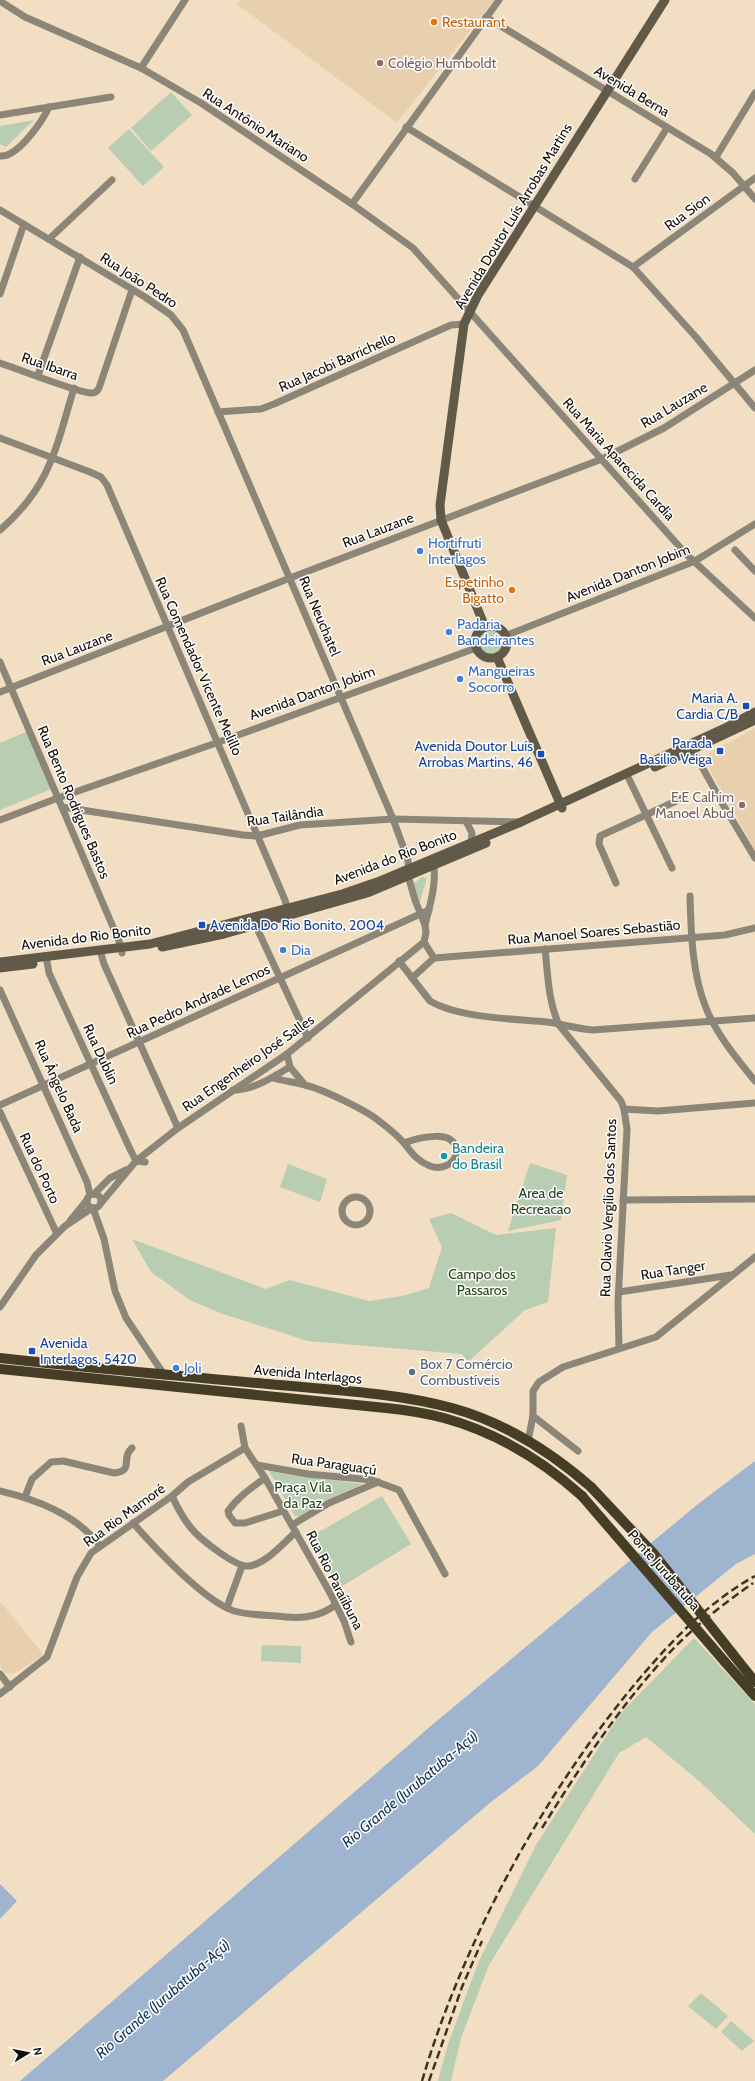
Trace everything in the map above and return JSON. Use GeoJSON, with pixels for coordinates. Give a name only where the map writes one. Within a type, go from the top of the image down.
{"type":"FeatureCollection","features":[{"type":"Feature","properties":{"kind":"main road","name":"Avenida Doutor Luís Arrobas Martins"},"geometry":{"type":"LineString","coordinates":[[485,627],[441,520],[440,505],[464,324],[474,300],[665,0]]}},
{"type":"Feature","properties":{"kind":"main road"},"geometry":{"type":"LineString","coordinates":[[490,626],[499,628],[505,636],[506,646],[497,657],[487,657],[478,652],[476,648],[475,643],[477,633],[485,627],[490,626]]}},
{"type":"Feature","properties":{"kind":"main road"},"geometry":{"type":"LineString","coordinates":[[497,657],[562,806]]}},
{"type":"Feature","properties":{"kind":"main road","name":"Avenida do Rio Bonito"},"geometry":{"type":"LineString","coordinates":[[0,962],[47,959],[196,940],[253,921],[367,893],[472,842],[629,779],[755,712]]}},
{"type":"Feature","properties":{"kind":"main road","name":"Avenida do Rio Bonito"},"geometry":{"type":"LineString","coordinates":[[409,873],[434,866],[466,852],[691,747],[755,720]]}},
{"type":"Feature","properties":{"kind":"main road","name":"Avenida do Rio Bonito"},"geometry":{"type":"LineString","coordinates":[[0,968],[47,959]]}},
{"type":"Feature","properties":{"kind":"main road","name":"Avenida Interlagos"},"geometry":{"type":"LineString","coordinates":[[0,1358],[379,1395],[452,1408],[491,1422],[528,1441],[568,1468],[591,1487]]}},
{"type":"Feature","properties":{"kind":"main road","name":"Avenida Interlagos"},"geometry":{"type":"LineString","coordinates":[[0,1369],[386,1408],[443,1418],[466,1425],[525,1453],[582,1496]]}},
{"type":"Feature","properties":{"kind":"main road","name":"Ponte Jurubatuba"},"geometry":{"type":"LineString","coordinates":[[591,1487],[654,1554],[755,1682]]}},
{"type":"Feature","properties":{"kind":"main road","name":"Ponte Jurubatuba"},"geometry":{"type":"LineString","coordinates":[[582,1496],[755,1696]]}},
{"type":"Feature","properties":{"kind":"street"},"geometry":{"type":"LineString","coordinates":[[141,68],[185,0]]}},
{"type":"Feature","properties":{"kind":"street"},"geometry":{"type":"LineString","coordinates":[[352,204],[406,127],[499,0]]}},
{"type":"Feature","properties":{"kind":"street","name":"Rua Antônio Mariano"},"geometry":{"type":"LineString","coordinates":[[0,1],[25,17],[141,68],[242,130],[352,204],[413,248],[469,312]]}},
{"type":"Feature","properties":{"kind":"street","name":"Avenida Berna"},"geometry":{"type":"LineString","coordinates":[[486,17],[716,157],[745,186],[755,199]]}},
{"type":"Feature","properties":{"kind":"street"},"geometry":{"type":"LineString","coordinates":[[716,157],[755,93]]}},
{"type":"Feature","properties":{"kind":"street"},"geometry":{"type":"LineString","coordinates":[[0,115],[111,97]]}},
{"type":"Feature","properties":{"kind":"street"},"geometry":{"type":"LineString","coordinates":[[0,156],[10,155],[16,150],[41,123],[49,107]]}},
{"type":"Feature","properties":{"kind":"street"},"geometry":{"type":"LineString","coordinates":[[406,127],[633,267],[755,408]]}},
{"type":"Feature","properties":{"kind":"street"},"geometry":{"type":"LineString","coordinates":[[635,179],[667,128]]}},
{"type":"Feature","properties":{"kind":"street","name":"Rua Sion"},"geometry":{"type":"LineString","coordinates":[[633,267],[755,178]]}},
{"type":"Feature","properties":{"kind":"street"},"geometry":{"type":"LineString","coordinates":[[49,239],[112,180]]}},
{"type":"Feature","properties":{"kind":"street","name":"Rua João Pedro"},"geometry":{"type":"LineString","coordinates":[[0,210],[164,310],[178,322],[218,412]]}},
{"type":"Feature","properties":{"kind":"street"},"geometry":{"type":"LineString","coordinates":[[0,294],[24,224]]}},
{"type":"Feature","properties":{"kind":"street"},"geometry":{"type":"LineString","coordinates":[[38,375],[80,258]]}},
{"type":"Feature","properties":{"kind":"street","name":"Rua Ibarra"},"geometry":{"type":"LineString","coordinates":[[0,363],[92,393],[99,388],[132,290]]}},
{"type":"Feature","properties":{"kind":"street","name":"Rua Maria Aparecida Cardia"},"geometry":{"type":"LineString","coordinates":[[469,312],[695,561],[755,618]]}},
{"type":"Feature","properties":{"kind":"street","name":"Rua Jacobi Barrichello"},"geometry":{"type":"LineString","coordinates":[[218,412],[261,409],[450,326],[464,324]]}},
{"type":"Feature","properties":{"kind":"street","name":"Rua Lauzane"},"geometry":{"type":"LineString","coordinates":[[0,692],[290,578],[602,459],[664,428],[755,370]]}},
{"type":"Feature","properties":{"kind":"street"},"geometry":{"type":"LineString","coordinates":[[0,530],[28,503],[46,475],[53,458],[74,388]]}},
{"type":"Feature","properties":{"kind":"street","name":"Rua Neuchatel"},"geometry":{"type":"LineString","coordinates":[[218,412],[393,819],[408,860],[409,873],[420,914],[425,925]]}},
{"type":"Feature","properties":{"kind":"street","name":"Rua Comendador Vicente Melillo"},"geometry":{"type":"LineString","coordinates":[[0,438],[90,472],[100,477],[107,485],[167,627],[219,742],[288,912]]}},
{"type":"Feature","properties":{"kind":"street","name":"Avenida Danton Jobim"},"geometry":{"type":"LineString","coordinates":[[505,636],[695,561],[755,524]]}},
{"type":"Feature","properties":{"kind":"street"},"geometry":{"type":"LineString","coordinates":[[734,550],[753,567]]}},
{"type":"Feature","properties":{"kind":"street","name":"Avenida Danton Jobim"},"geometry":{"type":"LineString","coordinates":[[0,820],[476,648]]}},
{"type":"Feature","properties":{"kind":"street","name":"Rua Bento Rodrigues Bastos"},"geometry":{"type":"LineString","coordinates":[[0,662],[122,950]]}},
{"type":"Feature","properties":{"kind":"street"},"geometry":{"type":"LineString","coordinates":[[691,747],[755,858]]}},
{"type":"Feature","properties":{"kind":"street"},"geometry":{"type":"LineString","coordinates":[[629,779],[672,868]]}},
{"type":"Feature","properties":{"kind":"street"},"geometry":{"type":"LineString","coordinates":[[616,883],[599,844],[600,836],[685,797]]}},
{"type":"Feature","properties":{"kind":"street","name":"Rua Tailândia"},"geometry":{"type":"LineString","coordinates":[[62,807],[219,833],[257,836],[300,826],[393,819],[521,822]]}},
{"type":"Feature","properties":{"kind":"street"},"geometry":{"type":"LineString","coordinates":[[466,821],[472,833],[472,842],[466,852]]}},
{"type":"Feature","properties":{"kind":"street"},"geometry":{"type":"LineString","coordinates":[[412,978],[434,958],[424,942],[426,933],[425,925],[433,896],[435,875],[434,866]]}},
{"type":"Feature","properties":{"kind":"street"},"geometry":{"type":"LineString","coordinates":[[690,896],[692,937],[701,992],[713,1022],[734,1054],[755,1081]]}},
{"type":"Feature","properties":{"kind":"street","name":"Rua Pedro Andrade Lemos"},"geometry":{"type":"LineString","coordinates":[[0,1105],[92,1065],[429,910]]}},
{"type":"Feature","properties":{"kind":"street"},"geometry":{"type":"LineString","coordinates":[[253,921],[308,1038]]}},
{"type":"Feature","properties":{"kind":"street","name":"Rua Manoel Soares Sebastião"},"geometry":{"type":"LineString","coordinates":[[434,958],[725,935],[755,928]]}},
{"type":"Feature","properties":{"kind":"street","name":"Rua Engenheiro José Salles"},"geometry":{"type":"LineString","coordinates":[[67,1224],[101,1203],[115,1188],[136,1160],[170,1138],[178,1128],[287,1054],[424,942]]}},
{"type":"Feature","properties":{"kind":"street","name":"Rua Olavio Vergílio dos Santos"},"geometry":{"type":"LineString","coordinates":[[546,949],[549,994],[553,1012],[559,1024],[621,1101],[624,1109],[627,1129],[619,1292],[619,1348]]}},
{"type":"Feature","properties":{"kind":"street"},"geometry":{"type":"LineString","coordinates":[[100,953],[178,1128]]}},
{"type":"Feature","properties":{"kind":"street","name":"Rua Dublin"},"geometry":{"type":"LineString","coordinates":[[47,959],[49,973],[136,1160]]}},
{"type":"Feature","properties":{"kind":"street"},"geometry":{"type":"LineString","coordinates":[[399,961],[430,1001],[437,1006],[474,1015],[559,1024],[593,1030],[755,1018]]}},
{"type":"Feature","properties":{"kind":"street","name":"Rua Ângelo Bada"},"geometry":{"type":"LineString","coordinates":[[0,990],[45,1086],[87,1182],[90,1196]]}},
{"type":"Feature","properties":{"kind":"street"},"geometry":{"type":"LineString","coordinates":[[287,1054],[290,1067]]}},
{"type":"Feature","properties":{"kind":"street"},"geometry":{"type":"LineString","coordinates":[[277,1060],[290,1067],[305,1085]]}},
{"type":"Feature","properties":{"kind":"street"},"geometry":{"type":"LineString","coordinates":[[233,1090],[245,1089],[273,1078],[290,1067]]}},
{"type":"Feature","properties":{"kind":"street"},"geometry":{"type":"LineString","coordinates":[[273,1078],[305,1085],[368,1113],[404,1143],[414,1157],[431,1167],[439,1168],[449,1165],[456,1154],[455,1144],[452,1140],[441,1137],[421,1138],[404,1143]]}},
{"type":"Feature","properties":{"kind":"street"},"geometry":{"type":"LineString","coordinates":[[624,1109],[658,1111],[755,1103]]}},
{"type":"Feature","properties":{"kind":"street","name":"Rua do Porto"},"geometry":{"type":"LineString","coordinates":[[0,1112],[57,1234]]}},
{"type":"Feature","properties":{"kind":"street"},"geometry":{"type":"LineString","coordinates":[[136,1160],[144,1162]]}},
{"type":"Feature","properties":{"kind":"street","name":"Rua Engenheiro José Salles"},"geometry":{"type":"LineString","coordinates":[[0,1307],[36,1255],[67,1224],[90,1196],[110,1178],[128,1169]]}},
{"type":"Feature","properties":{"kind":"street"},"geometry":{"type":"LineString","coordinates":[[101,1203],[98,1196],[90,1196],[88,1205],[92,1208],[104,1239],[115,1291],[126,1318],[171,1387]]}},
{"type":"Feature","properties":{"kind":"street"},"geometry":{"type":"LineString","coordinates":[[623,1200],[755,1199]]}},
{"type":"Feature","properties":{"kind":"street"},"geometry":{"type":"LineString","coordinates":[[528,1441],[533,1416],[533,1391],[539,1382],[563,1367],[656,1337],[755,1257]]}},
{"type":"Feature","properties":{"kind":"street","name":"Rua Tanger"},"geometry":{"type":"LineString","coordinates":[[619,1292],[732,1275]]}},
{"type":"Feature","properties":{"kind":"street"},"geometry":{"type":"LineString","coordinates":[[533,1416],[578,1451]]}},
{"type":"Feature","properties":{"kind":"street"},"geometry":{"type":"LineString","coordinates":[[241,1426],[245,1448]]}},
{"type":"Feature","properties":{"kind":"street"},"geometry":{"type":"LineString","coordinates":[[25,1497],[32,1479],[51,1462],[63,1461],[114,1473],[123,1473],[126,1470],[128,1454],[132,1448]]}},
{"type":"Feature","properties":{"kind":"street","name":"Rua Rio Paraíibuna"},"geometry":{"type":"LineString","coordinates":[[245,1448],[265,1478],[296,1532],[335,1605],[351,1642]]}},
{"type":"Feature","properties":{"kind":"street","name":"Rua Rio Mamoré"},"geometry":{"type":"LineString","coordinates":[[10,1687],[46,1657],[79,1572],[90,1553],[172,1496],[188,1482],[245,1448]]}},
{"type":"Feature","properties":{"kind":"street","name":"Rua Paraguaçú"},"geometry":{"type":"LineString","coordinates":[[256,1465],[308,1474],[366,1479],[399,1490],[445,1574]]}},
{"type":"Feature","properties":{"kind":"street"},"geometry":{"type":"LineString","coordinates":[[265,1478],[243,1494],[228,1510],[231,1520],[235,1523],[245,1524],[283,1511]]}},
{"type":"Feature","properties":{"kind":"street"},"geometry":{"type":"LineString","coordinates":[[292,1525],[329,1503],[378,1482]]}},
{"type":"Feature","properties":{"kind":"street"},"geometry":{"type":"LineString","coordinates":[[0,1491],[25,1497],[77,1523],[89,1532],[100,1546]]}},
{"type":"Feature","properties":{"kind":"street"},"geometry":{"type":"LineString","coordinates":[[172,1496],[182,1516],[192,1529],[212,1546],[242,1566],[249,1566],[261,1561],[296,1532]]}},
{"type":"Feature","properties":{"kind":"street"},"geometry":{"type":"LineString","coordinates":[[133,1523],[182,1573],[227,1607],[246,1613],[299,1618],[324,1612],[335,1605]]}},
{"type":"Feature","properties":{"kind":"street"},"geometry":{"type":"LineString","coordinates":[[227,1607],[242,1566]]}},
{"type":"Feature","properties":{"kind":"street"},"geometry":{"type":"LineString","coordinates":[[0,1674],[10,1687],[0,1694]]}},
{"type":"Feature","properties":{"kind":"shaded area","name":"Colégio Humboldt"},"geometry":{"type":"Polygon","coordinates":[[[240,0],[494,0],[397,123],[237,4],[240,0]]]}},
{"type":"Feature","properties":{"kind":"shaded area","name":"E.E Calhim Manoel Abud"},"geometry":{"type":"Polygon","coordinates":[[[755,728],[755,850],[705,761],[707,754],[755,728]]]}},
{"type":"Feature","properties":{"kind":"shaded area"},"geometry":{"type":"Polygon","coordinates":[[[0,1601],[42,1653],[42,1656],[13,1674],[5,1673],[0,1665],[0,1601]]]}},
{"type":"Feature","properties":{"kind":"green space"},"geometry":{"type":"Polygon","coordinates":[[[171,92],[192,115],[151,151],[131,128],[171,92]]]}},
{"type":"Feature","properties":{"kind":"green space"},"geometry":{"type":"Polygon","coordinates":[[[34,120],[6,147],[0,144],[0,126],[34,120]]]}},
{"type":"Feature","properties":{"kind":"green space"},"geometry":{"type":"Polygon","coordinates":[[[129,129],[164,167],[143,186],[108,148],[129,129]]]}},
{"type":"Feature","properties":{"kind":"green space"},"geometry":{"type":"Polygon","coordinates":[[[491,630],[499,634],[503,642],[499,650],[491,654],[483,650],[479,642],[483,634],[491,630]]]}},
{"type":"Feature","properties":{"kind":"green space"},"geometry":{"type":"Polygon","coordinates":[[[28,731],[51,785],[49,790],[0,810],[0,743],[28,731]]]}},
{"type":"Feature","properties":{"kind":"green space"},"geometry":{"type":"Polygon","coordinates":[[[422,877],[427,878],[419,905],[413,884],[422,877]]]}},
{"type":"Feature","properties":{"kind":"green space","name":"Area de Recreacao"},"geometry":{"type":"Polygon","coordinates":[[[530,1163],[567,1175],[561,1220],[508,1231],[530,1163]]]}},
{"type":"Feature","properties":{"kind":"green space"},"geometry":{"type":"Polygon","coordinates":[[[288,1164],[327,1179],[320,1202],[280,1187],[288,1164]]]}},
{"type":"Feature","properties":{"kind":"green space","name":"Campo dos Passaros"},"geometry":{"type":"Polygon","coordinates":[[[451,1213],[496,1235],[556,1228],[548,1302],[525,1310],[468,1362],[462,1354],[308,1341],[220,1313],[190,1300],[151,1272],[132,1239],[266,1289],[290,1280],[369,1301],[402,1296],[429,1288],[442,1247],[429,1219],[451,1213]]]}},
{"type":"Feature","properties":{"kind":"green space","name":"Praça Vila da Paz"},"geometry":{"type":"Polygon","coordinates":[[[269,1471],[363,1484],[328,1499],[301,1517],[295,1516],[269,1471]]]}},
{"type":"Feature","properties":{"kind":"green space"},"geometry":{"type":"Polygon","coordinates":[[[382,1496],[411,1544],[339,1588],[310,1537],[382,1496]]]}},
{"type":"Feature","properties":{"kind":"green space"},"geometry":{"type":"Polygon","coordinates":[[[694,1638],[755,1704],[755,1834],[699,1781],[646,1737],[619,1753],[489,1965],[461,2038],[451,2081],[438,2081],[448,2044],[478,1963],[536,1845],[621,1713],[694,1638]]]}},
{"type":"Feature","properties":{"kind":"green space"},"geometry":{"type":"Polygon","coordinates":[[[262,1645],[301,1646],[301,1663],[261,1661],[262,1645]]]}},
{"type":"Feature","properties":{"kind":"green space"},"geometry":{"type":"Polygon","coordinates":[[[701,1993],[728,2016],[716,2029],[688,2006],[701,1993]]]}},
{"type":"Feature","properties":{"kind":"green space"},"geometry":{"type":"Polygon","coordinates":[[[731,2021],[754,2041],[742,2051],[721,2032],[731,2021]]]}},
{"type":"Feature","properties":{"kind":"water","name":"Rio Grande (Jurubatuba-Açú)"},"geometry":{"type":"Polygon","coordinates":[[[755,1461],[755,1554],[736,1564],[652,1632],[538,1766],[491,1802],[163,2081],[20,2081],[432,1725],[698,1504],[755,1461]]]}},
{"type":"Feature","properties":{"kind":"water"},"geometry":{"type":"Polygon","coordinates":[[[0,1884],[17,1901],[0,1919],[0,1884]]]}},
{"type":"Feature","properties":{"kind":"railway"},"geometry":{"type":"LineString","coordinates":[[422,2081],[439,2028],[484,1921],[511,1869],[541,1817],[572,1768],[605,1721],[640,1678],[679,1635],[723,1597],[755,1576]]}},
{"type":"Feature","properties":{"kind":"railway"},"geometry":{"type":"LineString","coordinates":[[542,1828],[603,1735],[655,1669],[701,1622],[753,1583]]}},
{"type":"Feature","properties":{"kind":"railway"},"geometry":{"type":"LineString","coordinates":[[429,2081],[462,1987],[482,1941]]}},
{"type":"Feature","properties":{"kind":"place","name":"Restaurant"},"geometry":{"type":"Point","coordinates":[434,22]}},
{"type":"Feature","properties":{"kind":"place","name":"Colégio Humboldt"},"geometry":{"type":"Point","coordinates":[380,63]}},
{"type":"Feature","properties":{"kind":"place","name":"Hortifruti Interlagos"},"geometry":{"type":"Point","coordinates":[420,551]}},
{"type":"Feature","properties":{"kind":"place","name":"Espetinho Bigatto"},"geometry":{"type":"Point","coordinates":[512,590]}},
{"type":"Feature","properties":{"kind":"place","name":"Padaria Bandeirantes"},"geometry":{"type":"Point","coordinates":[449,632]}},
{"type":"Feature","properties":{"kind":"place","name":"Mangueiras Socorro"},"geometry":{"type":"Point","coordinates":[460,679]}},
{"type":"Feature","properties":{"kind":"place","name":"Maria A. Cardia C/B"},"geometry":{"type":"Point","coordinates":[746,706]}},
{"type":"Feature","properties":{"kind":"place","name":"Parada Basilio Veiga"},"geometry":{"type":"Point","coordinates":[720,751]}},
{"type":"Feature","properties":{"kind":"place","name":"Avenida Doutor Luís Arrobas Martins, 46"},"geometry":{"type":"Point","coordinates":[541,754]}},
{"type":"Feature","properties":{"kind":"place","name":"E.E Calhim Manoel Abud"},"geometry":{"type":"Point","coordinates":[742,805]}},
{"type":"Feature","properties":{"kind":"place","name":"Avenida Do Rio Bonito, 2004"},"geometry":{"type":"Point","coordinates":[202,925]}},
{"type":"Feature","properties":{"kind":"place","name":"Dia"},"geometry":{"type":"Point","coordinates":[283,950]}},
{"type":"Feature","properties":{"kind":"place","name":"Bandeira do Brasil"},"geometry":{"type":"Point","coordinates":[444,1156]}},
{"type":"Feature","properties":{"kind":"place","name":"Avenida Interlagos, 5420"},"geometry":{"type":"Point","coordinates":[32,1351]}},
{"type":"Feature","properties":{"kind":"place","name":"Joli"},"geometry":{"type":"Point","coordinates":[176,1368]}},
{"type":"Feature","properties":{"kind":"place","name":"Box 7 Comércio Combustíveis"},"geometry":{"type":"Point","coordinates":[412,1372]}}]}
